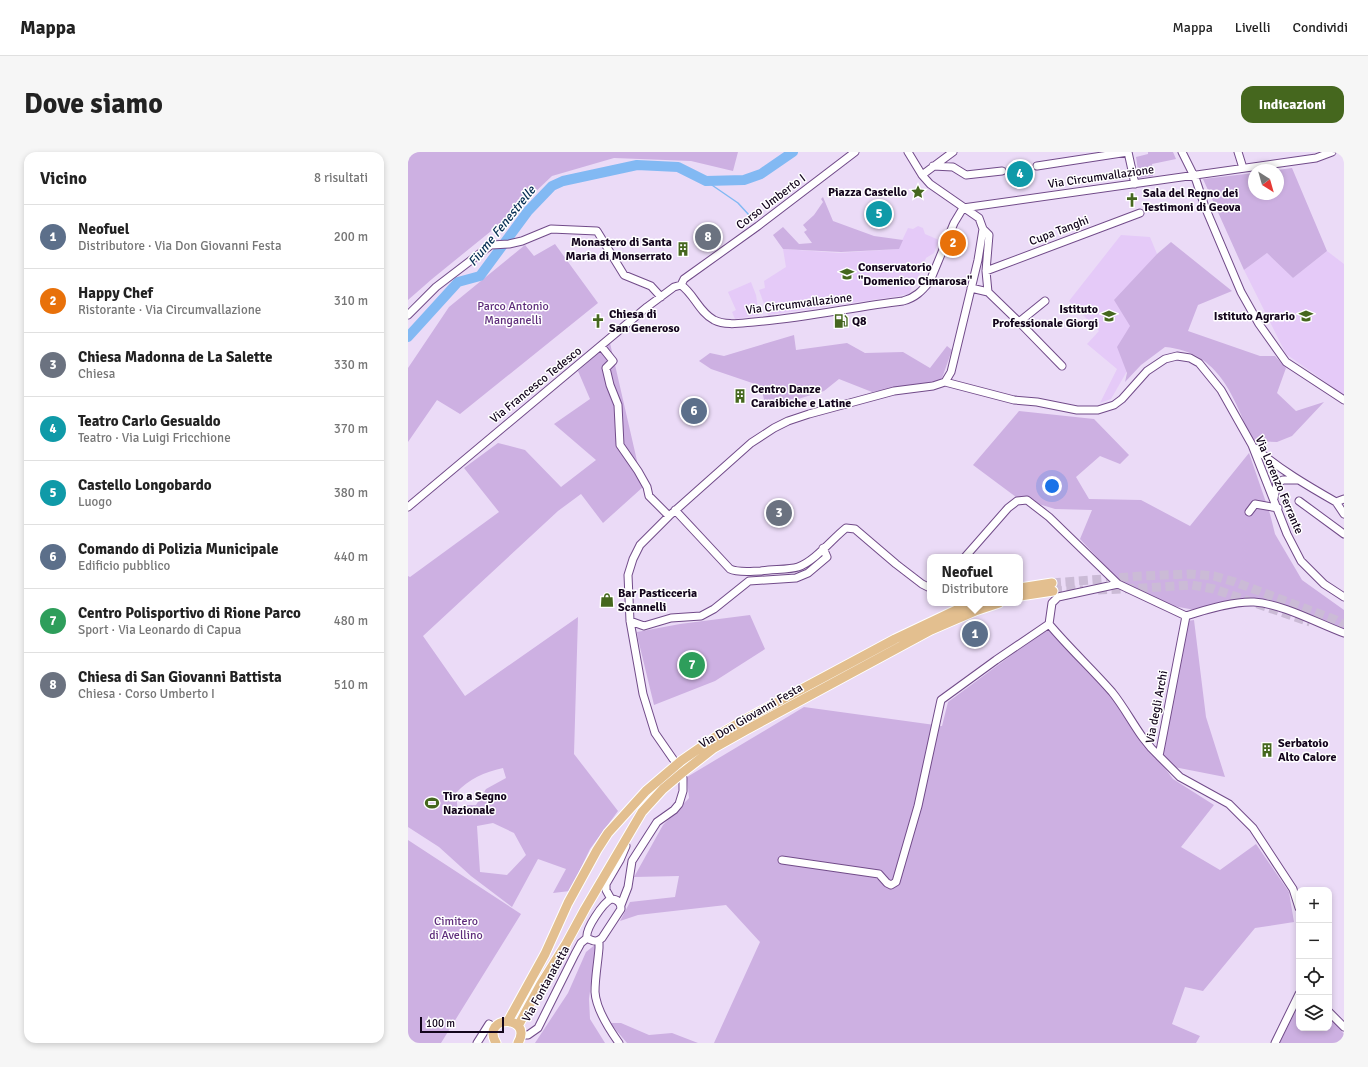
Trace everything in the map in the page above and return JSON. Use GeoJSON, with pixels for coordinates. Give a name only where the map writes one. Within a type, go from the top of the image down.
{"type":"FeatureCollection","features":[{"type":"Feature","properties":{"kind":"main road"},"geometry":{"type":"LineString","coordinates":[[1023,588],[1052,587],[1023,595]]}},
{"type":"Feature","properties":{"kind":"main road","name":"Via Don Giovanni Festa"},"geometry":{"type":"LineString","coordinates":[[508,1021],[545,954],[568,903],[597,850],[608,833],[646,791],[681,761],[717,736],[895,639],[965,606]]}},
{"type":"Feature","properties":{"kind":"main road","name":"Via Don Giovanni Festa"},"geometry":{"type":"LineString","coordinates":[[518,1026],[642,812],[663,789],[682,772],[714,748],[930,630],[990,606]]}},
{"type":"Feature","properties":{"kind":"main road"},"geometry":{"type":"LineString","coordinates":[[496,1043],[493,1036],[495,1028],[501,1022],[508,1021],[518,1026],[520,1039]]}},
{"type":"Feature","properties":{"kind":"street","name":"Corso Umberto I"},"geometry":{"type":"LineString","coordinates":[[681,285],[684,279],[758,226],[848,154],[855,152]]}},
{"type":"Feature","properties":{"kind":"street"},"geometry":{"type":"LineString","coordinates":[[922,175],[953,152]]}},
{"type":"Feature","properties":{"kind":"street"},"geometry":{"type":"LineString","coordinates":[[1037,166],[1128,152],[1135,184]]}},
{"type":"Feature","properties":{"kind":"street"},"geometry":{"type":"LineString","coordinates":[[1182,152],[1194,175],[1241,292],[1259,324],[1286,362],[1344,400]]}},
{"type":"Feature","properties":{"kind":"street"},"geometry":{"type":"LineString","coordinates":[[1238,152],[1243,168]]}},
{"type":"Feature","properties":{"kind":"street","name":"Via Circumvallazione"},"geometry":{"type":"LineString","coordinates":[[681,285],[708,316],[714,320],[730,324],[772,320],[903,301],[918,295],[930,281],[954,224],[963,208],[1316,158],[1332,152]]}},
{"type":"Feature","properties":{"kind":"street"},"geometry":{"type":"LineString","coordinates":[[910,153],[922,175],[930,184],[979,218],[983,229],[989,235],[986,271],[988,292]]}},
{"type":"Feature","properties":{"kind":"street"},"geometry":{"type":"LineString","coordinates":[[933,166],[953,167],[966,175],[1002,171]]}},
{"type":"Feature","properties":{"kind":"street","name":"Cupa Tanghi"},"geometry":{"type":"LineString","coordinates":[[986,271],[1140,213]]}},
{"type":"Feature","properties":{"kind":"street"},"geometry":{"type":"LineString","coordinates":[[408,315],[436,287],[491,244],[509,244],[522,241],[551,229],[597,231],[624,275],[651,286],[661,297]]}},
{"type":"Feature","properties":{"kind":"street"},"geometry":{"type":"LineString","coordinates":[[673,759],[655,733],[643,694],[630,621],[628,575],[640,545],[669,516],[751,443],[781,424],[809,414],[894,391],[932,386],[945,382],[951,372],[980,252],[983,229]]}},
{"type":"Feature","properties":{"kind":"street","name":"Via Francesco Tedesco"},"geometry":{"type":"LineString","coordinates":[[408,507],[496,432],[661,297],[674,287],[681,285]]}},
{"type":"Feature","properties":{"kind":"street"},"geometry":{"type":"LineString","coordinates":[[971,288],[988,292],[1062,366]]}},
{"type":"Feature","properties":{"kind":"street"},"geometry":{"type":"LineString","coordinates":[[1019,322],[1045,301]]}},
{"type":"Feature","properties":{"kind":"street"},"geometry":{"type":"LineString","coordinates":[[601,346],[613,362],[606,368],[610,385],[618,405],[620,445],[638,471],[647,487],[649,496],[669,516]]}},
{"type":"Feature","properties":{"kind":"street","name":"Via Lorenzo Ferrante"},"geometry":{"type":"LineString","coordinates":[[945,382],[1014,400],[1037,402],[1077,410],[1098,410],[1114,405],[1122,400],[1147,371],[1165,359],[1177,356],[1190,358],[1199,364],[1221,390],[1252,445],[1294,550],[1301,561],[1324,584],[1344,597]]}},
{"type":"Feature","properties":{"kind":"street"},"geometry":{"type":"LineString","coordinates":[[1252,445],[1266,458],[1336,502],[1344,514]]}},
{"type":"Feature","properties":{"kind":"street"},"geometry":{"type":"LineString","coordinates":[[1274,498],[1277,483],[1283,480],[1292,479],[1301,481]]}},
{"type":"Feature","properties":{"kind":"street"},"geometry":{"type":"LineString","coordinates":[[1336,502],[1344,499]]}},
{"type":"Feature","properties":{"kind":"street"},"geometry":{"type":"LineString","coordinates":[[968,554],[1008,508],[1017,502],[1027,500],[1049,517],[1118,584],[1186,616],[1223,606],[1253,602],[1274,606],[1344,634]]}},
{"type":"Feature","properties":{"kind":"street"},"geometry":{"type":"LineString","coordinates":[[1299,501],[1344,534]]}},
{"type":"Feature","properties":{"kind":"street"},"geometry":{"type":"LineString","coordinates":[[1249,512],[1255,504],[1278,508]]}},
{"type":"Feature","properties":{"kind":"street"},"geometry":{"type":"LineString","coordinates":[[676,510],[730,570],[755,571],[798,567],[813,558],[846,528],[855,529],[896,564],[927,586]]}},
{"type":"Feature","properties":{"kind":"street"},"geometry":{"type":"LineString","coordinates":[[630,621],[644,626],[671,618],[701,616],[714,609],[749,581],[796,578],[808,573],[827,557],[823,548]]}},
{"type":"Feature","properties":{"kind":"street"},"geometry":{"type":"LineString","coordinates":[[1118,584],[1058,597],[1052,603],[1050,624],[1067,645],[1112,693],[1149,747],[1160,756]]}},
{"type":"Feature","properties":{"kind":"street","name":"Via degli Archi"},"geometry":{"type":"LineString","coordinates":[[1186,616],[1160,756],[1180,777],[1229,804],[1253,828],[1293,889],[1296,898]]}},
{"type":"Feature","properties":{"kind":"street"},"geometry":{"type":"LineString","coordinates":[[782,860],[879,874],[887,883],[891,885],[896,882],[918,806],[941,700],[996,660],[1050,624]]}},
{"type":"Feature","properties":{"kind":"street"},"geometry":{"type":"LineString","coordinates":[[587,938],[595,942],[602,938],[622,909],[621,905],[628,887],[632,861],[658,822],[674,810],[679,804],[683,791],[683,778]]}},
{"type":"Feature","properties":{"kind":"street"},"geometry":{"type":"LineString","coordinates":[[621,905],[615,899],[611,899],[606,890],[606,884],[622,855],[630,831]]}},
{"type":"Feature","properties":{"kind":"street","name":"Via Fontanatetta"},"geometry":{"type":"LineString","coordinates":[[520,1039],[538,1028],[575,954],[581,943],[587,938],[587,930],[606,902],[611,899]]}},
{"type":"Feature","properties":{"kind":"street"},"geometry":{"type":"LineString","coordinates":[[598,941],[599,948],[595,993],[599,1009],[619,1043]]}},
{"type":"Feature","properties":{"kind":"street"},"geometry":{"type":"LineString","coordinates":[[1274,1043],[1298,995]]}},
{"type":"Feature","properties":{"kind":"street"},"geometry":{"type":"LineString","coordinates":[[1332,1015],[1344,1027]]}},
{"type":"Feature","properties":{"kind":"street"},"geometry":{"type":"LineString","coordinates":[[477,1043],[489,1024],[495,1028]]}},
{"type":"Feature","properties":{"kind":"shaded area","name":"Conservatorio \"Domenico Cimarosa\""},"geometry":{"type":"Polygon","coordinates":[[[918,226],[923,228],[925,234],[939,240],[934,253],[926,258],[915,285],[912,287],[909,294],[768,315],[759,290],[765,288],[764,281],[786,267],[783,249],[839,253],[898,249],[908,228],[913,229],[918,226]]]}},
{"type":"Feature","properties":{"kind":"shaded area","name":"Istituto Professionale Giorgi"},"geometry":{"type":"Polygon","coordinates":[[[1121,235],[1150,237],[1157,254],[1123,293],[1144,338],[1111,399],[1100,403],[1117,369],[1087,344],[1099,331],[1069,301],[1121,235]]]}},
{"type":"Feature","properties":{"kind":"shaded area","name":"Istituto Agrario"},"geometry":{"type":"Polygon","coordinates":[[[1327,251],[1344,264],[1344,395],[1286,354],[1244,270],[1267,253],[1293,278],[1327,251]]]}},
{"type":"Feature","properties":{"kind":"shaded area"},"geometry":{"type":"Polygon","coordinates":[[[751,282],[756,295],[759,315],[735,319],[732,312],[736,310],[728,292],[751,282]]]}},
{"type":"Feature","properties":{"kind":"green space"},"geometry":{"type":"Polygon","coordinates":[[[408,152],[738,152],[733,171],[691,161],[614,158],[552,176],[512,214],[408,300],[408,152]]]}},
{"type":"Feature","properties":{"kind":"green space"},"geometry":{"type":"Polygon","coordinates":[[[1148,152],[1173,152],[1176,159],[1152,164],[1153,176],[1139,178],[1136,157],[1148,154],[1148,152]]]}},
{"type":"Feature","properties":{"kind":"green space"},"geometry":{"type":"Polygon","coordinates":[[[1292,168],[1327,251],[1293,278],[1267,253],[1244,270],[1203,179],[1248,174],[1248,200],[1284,200],[1284,169],[1292,168]]]}},
{"type":"Feature","properties":{"kind":"green space"},"geometry":{"type":"Polygon","coordinates":[[[823,197],[833,221],[874,236],[903,240],[899,249],[841,252],[783,249],[773,235],[783,227],[799,244],[812,243],[804,232],[807,230],[803,225],[814,215],[823,202],[821,199],[823,197]]]}},
{"type":"Feature","properties":{"kind":"green space"},"geometry":{"type":"Polygon","coordinates":[[[1171,242],[1232,291],[1198,305],[1188,331],[1260,356],[1275,356],[1286,368],[1277,393],[1296,411],[1324,402],[1292,436],[1277,442],[1252,441],[1239,409],[1222,380],[1212,368],[1199,358],[1184,351],[1165,347],[1141,365],[1125,382],[1127,373],[1117,347],[1130,326],[1114,300],[1157,254],[1171,242]]]}},
{"type":"Feature","properties":{"kind":"green space","name":"Parco Antonio Manganelli"},"geometry":{"type":"Polygon","coordinates":[[[555,244],[598,303],[460,414],[437,400],[408,442],[408,368],[449,307],[525,245],[534,256],[555,244]]]}},
{"type":"Feature","properties":{"kind":"green space"},"geometry":{"type":"Polygon","coordinates":[[[794,335],[796,350],[847,343],[865,353],[903,352],[930,368],[947,346],[952,350],[941,381],[872,392],[839,379],[824,391],[766,409],[761,386],[711,369],[699,361],[710,353],[724,356],[794,335]]]}},
{"type":"Feature","properties":{"kind":"green space"},"geometry":{"type":"Polygon","coordinates":[[[610,343],[643,487],[603,523],[581,494],[558,511],[423,636],[465,696],[578,617],[574,754],[618,811],[590,849],[570,891],[553,893],[566,869],[538,859],[512,907],[471,876],[439,847],[408,827],[408,576],[410,577],[499,512],[464,468],[498,443],[525,450],[561,487],[596,460],[554,424],[590,399],[578,371],[610,343]],[[503,768],[477,777],[456,793],[458,813],[463,805],[476,805],[486,789],[506,778],[503,768]],[[493,823],[477,826],[480,872],[507,875],[526,855],[514,833],[493,823]]]}},
{"type":"Feature","properties":{"kind":"green space"},"geometry":{"type":"Polygon","coordinates":[[[1019,411],[1094,419],[1129,455],[1120,464],[1100,456],[1076,477],[1089,499],[1141,500],[1190,526],[1249,453],[1270,514],[1275,534],[1302,580],[1344,610],[1344,630],[1268,599],[1239,601],[1195,610],[1173,606],[1121,583],[1080,539],[1092,510],[1055,509],[1016,497],[973,465],[1019,411]]]}},
{"type":"Feature","properties":{"kind":"green space"},"geometry":{"type":"Polygon","coordinates":[[[750,615],[765,649],[715,681],[654,705],[637,632],[680,624],[750,615]]]}},
{"type":"Feature","properties":{"kind":"green space"},"geometry":{"type":"Polygon","coordinates":[[[1194,620],[1206,717],[1225,777],[1174,767],[1163,755],[1187,621],[1194,620]]]}},
{"type":"Feature","properties":{"kind":"green space"},"geometry":{"type":"Polygon","coordinates":[[[1048,628],[1109,694],[1173,779],[1214,805],[1181,847],[1220,870],[1256,844],[1289,892],[1294,922],[1255,928],[1203,991],[1185,987],[1172,1024],[1200,1036],[1196,1043],[714,1043],[760,942],[726,905],[638,915],[620,921],[630,902],[675,897],[679,876],[634,877],[663,825],[689,798],[687,777],[804,707],[942,726],[948,702],[1048,628]]]}},
{"type":"Feature","properties":{"kind":"green space","name":"Cimitero di Avellino"},"geometry":{"type":"Polygon","coordinates":[[[408,840],[521,914],[441,1043],[408,1043],[408,840]]]}},
{"type":"Feature","properties":{"kind":"green space"},"geometry":{"type":"Polygon","coordinates":[[[596,944],[589,999],[590,1019],[605,1043],[535,1043],[568,993],[586,952],[596,944]]]}},
{"type":"Feature","properties":{"kind":"green space"},"geometry":{"type":"Polygon","coordinates":[[[1296,1010],[1296,1031],[1332,1031],[1332,1020],[1344,1034],[1344,1043],[1279,1043],[1296,1010]]]}},
{"type":"Feature","properties":{"kind":"green space"},"geometry":{"type":"Polygon","coordinates":[[[610,1023],[621,1023],[649,1035],[672,1033],[698,1043],[627,1043],[610,1023]]]}},
{"type":"Feature","properties":{"kind":"waterway","name":"Fiume Fenestrelle"},"geometry":{"type":"LineString","coordinates":[[408,337],[458,282],[480,276],[528,211],[552,186],[563,181],[637,165],[678,167],[706,181],[744,180],[761,174],[793,152]]}},
{"type":"Feature","properties":{"kind":"waterway"},"geometry":{"type":"LineString","coordinates":[[706,181],[738,203],[749,215]]}},
{"type":"Feature","properties":{"kind":"tunnel"},"geometry":{"type":"LineString","coordinates":[[1002,171],[1037,166]]}},
{"type":"Feature","properties":{"kind":"tunnel"},"geometry":{"type":"LineString","coordinates":[[1052,583],[1141,576],[1190,574],[1214,576],[1235,582],[1336,620],[1344,625]]}},
{"type":"Feature","properties":{"kind":"tunnel"},"geometry":{"type":"LineString","coordinates":[[1098,590],[1192,585],[1214,589],[1310,622]]}},
{"type":"Feature","properties":{"kind":"tunnel"},"geometry":{"type":"LineString","coordinates":[[1053,591],[1083,590]]}},
{"type":"Feature","properties":{"kind":"place","name":"Teatro Carlo Gesualdo"},"geometry":{"type":"Point","coordinates":[1020,174]}},
{"type":"Feature","properties":{"kind":"place","name":"Piazza Castello"},"geometry":{"type":"Point","coordinates":[918,192]}},
{"type":"Feature","properties":{"kind":"place","name":"Sala del Regno dei Testimoni di Geova"},"geometry":{"type":"Point","coordinates":[1132,200]}},
{"type":"Feature","properties":{"kind":"place","name":"Castello Longobardo"},"geometry":{"type":"Point","coordinates":[879,214]}},
{"type":"Feature","properties":{"kind":"place","name":"Chiesa di San Giovanni Battista"},"geometry":{"type":"Point","coordinates":[708,237]}},
{"type":"Feature","properties":{"kind":"place","name":"Happy Chef"},"geometry":{"type":"Point","coordinates":[953,243]}},
{"type":"Feature","properties":{"kind":"place","name":"Monastero di Santa Maria di Monserrato"},"geometry":{"type":"Point","coordinates":[683,249]}},
{"type":"Feature","properties":{"kind":"place","name":"Conservatorio \"Domenico Cimarosa\""},"geometry":{"type":"Point","coordinates":[847,274]}},
{"type":"Feature","properties":{"kind":"place","name":"Istituto Professionale Giorgi"},"geometry":{"type":"Point","coordinates":[1109,316]}},
{"type":"Feature","properties":{"kind":"place","name":"Istituto Agrario"},"geometry":{"type":"Point","coordinates":[1306,316]}},
{"type":"Feature","properties":{"kind":"place","name":"Chiesa di San Generoso"},"geometry":{"type":"Point","coordinates":[598,321]}},
{"type":"Feature","properties":{"kind":"place","name":"Q8"},"geometry":{"type":"Point","coordinates":[841,321]}},
{"type":"Feature","properties":{"kind":"place","name":"Centro Danze Caraibiche e Latine"},"geometry":{"type":"Point","coordinates":[740,396]}},
{"type":"Feature","properties":{"kind":"place","name":"Comando di Polizia Municipale"},"geometry":{"type":"Point","coordinates":[694,411]}},
{"type":"Feature","properties":{"kind":"place","name":"Chiesa Madonna de La Salette"},"geometry":{"type":"Point","coordinates":[779,513]}},
{"type":"Feature","properties":{"kind":"place","name":"Bar Pasticceria Scannelli"},"geometry":{"type":"Point","coordinates":[607,600]}},
{"type":"Feature","properties":{"kind":"place","name":"Neofuel"},"geometry":{"type":"Point","coordinates":[975,634]}},
{"type":"Feature","properties":{"kind":"place","name":"Centro Polisportivo di Rione Parco"},"geometry":{"type":"Point","coordinates":[692,665]}},
{"type":"Feature","properties":{"kind":"place","name":"Serbatoio Alto Calore"},"geometry":{"type":"Point","coordinates":[1267,750]}},
{"type":"Feature","properties":{"kind":"place","name":"Tiro a Segno Nazionale"},"geometry":{"type":"Point","coordinates":[432,803]}}]}
